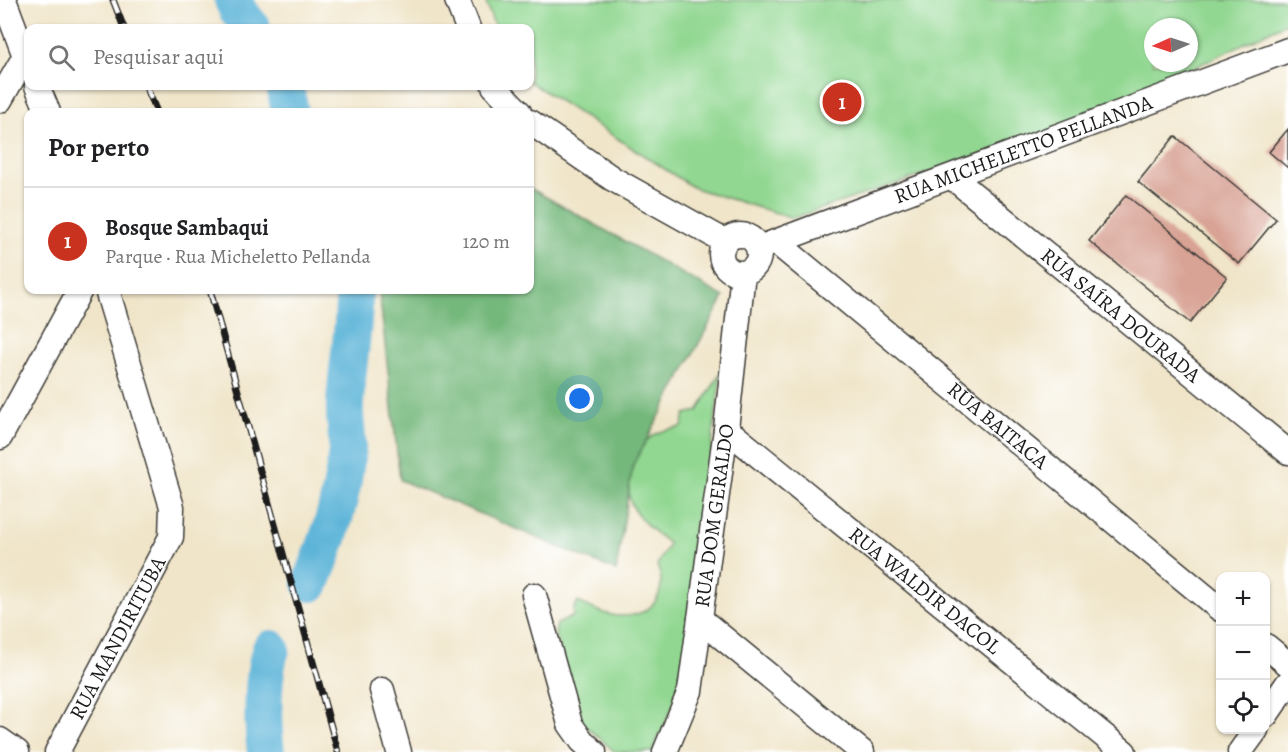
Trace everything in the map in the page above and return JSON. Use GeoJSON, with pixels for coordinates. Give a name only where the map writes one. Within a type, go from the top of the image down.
{"type":"FeatureCollection","features":[{"type":"Feature","properties":{"kind":"street"},"geometry":{"type":"LineString","coordinates":[[4,0],[24,52]]}},
{"type":"Feature","properties":{"kind":"street"},"geometry":{"type":"LineString","coordinates":[[457,0],[466,24]]}},
{"type":"Feature","properties":{"kind":"street","name":"RUA MICHELETTO PELLANDA"},"geometry":{"type":"LineString","coordinates":[[767,245],[1288,50]]}},
{"type":"Feature","properties":{"kind":"street"},"geometry":{"type":"LineString","coordinates":[[0,100],[24,64]]}},
{"type":"Feature","properties":{"kind":"street"},"geometry":{"type":"LineString","coordinates":[[39,90],[46,108]]}},
{"type":"Feature","properties":{"kind":"street"},"geometry":{"type":"LineString","coordinates":[[498,90],[515,108]]}},
{"type":"Feature","properties":{"kind":"street"},"geometry":{"type":"LineString","coordinates":[[534,125],[613,179],[726,242]]}},
{"type":"Feature","properties":{"kind":"street","name":"RUA SAÍRA DOURADA"},"geometry":{"type":"LineString","coordinates":[[952,177],[1284,438]]}},
{"type":"Feature","properties":{"kind":"street"},"geometry":{"type":"LineString","coordinates":[[744,236],[756,243],[767,245],[750,271],[743,273],[731,271],[726,266],[722,254],[726,242],[731,238],[744,236]]}},
{"type":"Feature","properties":{"kind":"street","name":"RUA BAITACA"},"geometry":{"type":"LineString","coordinates":[[767,245],[1216,605]]}},
{"type":"Feature","properties":{"kind":"street","name":"RUA DOM GERALDO"},"geometry":{"type":"LineString","coordinates":[[665,752],[690,692],[726,429],[743,273]]}},
{"type":"Feature","properties":{"kind":"street"},"geometry":{"type":"LineString","coordinates":[[0,437],[78,294]]}},
{"type":"Feature","properties":{"kind":"street","name":"RUA MANDIRITUBA"},"geometry":{"type":"LineString","coordinates":[[57,752],[171,537],[173,522],[172,507],[108,294]]}},
{"type":"Feature","properties":{"kind":"street","name":"RUA WALDIR DACOL"},"geometry":{"type":"LineString","coordinates":[[726,429],[1124,752]]}},
{"type":"Feature","properties":{"kind":"street"},"geometry":{"type":"LineString","coordinates":[[534,595],[570,724],[582,741],[594,752]]}},
{"type":"Feature","properties":{"kind":"street"},"geometry":{"type":"LineString","coordinates":[[700,619],[862,752]]}},
{"type":"Feature","properties":{"kind":"street"},"geometry":{"type":"LineString","coordinates":[[1270,649],[1288,664]]}},
{"type":"Feature","properties":{"kind":"street"},"geometry":{"type":"LineString","coordinates":[[1270,709],[1288,683]]}},
{"type":"Feature","properties":{"kind":"street"},"geometry":{"type":"LineString","coordinates":[[382,690],[399,752]]}},
{"type":"Feature","properties":{"kind":"street"},"geometry":{"type":"LineString","coordinates":[[1240,752],[1253,734]]}},
{"type":"Feature","properties":{"kind":"street"},"geometry":{"type":"LineString","coordinates":[[0,740],[17,752]]}},
{"type":"Feature","properties":{"kind":"green space"},"geometry":{"type":"Polygon","coordinates":[[[485,0],[1288,0],[1288,22],[1198,66],[1198,18],[1144,18],[1144,72],[1185,72],[1082,122],[793,218],[694,188],[534,85],[534,24],[494,24],[485,0]]]}},
{"type":"Feature","properties":{"kind":"green space"},"geometry":{"type":"Polygon","coordinates":[[[534,190],[724,297],[633,465],[616,571],[400,480],[379,294],[534,294],[534,190]]]}},
{"type":"Feature","properties":{"kind":"green space"},"geometry":{"type":"Polygon","coordinates":[[[721,372],[682,686],[652,752],[615,752],[579,720],[555,633],[557,624],[574,616],[573,610],[578,602],[606,614],[623,616],[643,612],[656,601],[661,585],[657,565],[669,544],[646,524],[632,506],[629,490],[631,470],[638,451],[644,443],[663,431],[682,427],[685,414],[698,411],[721,372]]]}},
{"type":"Feature","properties":{"kind":"building"},"geometry":{"type":"Polygon","coordinates":[[[1288,129],[1288,168],[1269,152],[1288,129]]]}},
{"type":"Feature","properties":{"kind":"building"},"geometry":{"type":"Polygon","coordinates":[[[1175,136],[1276,219],[1239,264],[1138,182],[1175,136]]]}},
{"type":"Feature","properties":{"kind":"building"},"geometry":{"type":"Polygon","coordinates":[[[1126,195],[1227,277],[1190,323],[1089,241],[1126,195]]]}},
{"type":"Feature","properties":{"kind":"waterway"},"geometry":{"type":"LineString","coordinates":[[233,0],[249,24]]}},
{"type":"Feature","properties":{"kind":"waterway"},"geometry":{"type":"LineString","coordinates":[[286,90],[289,108]]}},
{"type":"Feature","properties":{"kind":"waterway"},"geometry":{"type":"LineString","coordinates":[[311,583],[334,518],[345,467],[347,444],[345,404],[354,294]]}},
{"type":"Feature","properties":{"kind":"waterway"},"geometry":{"type":"LineString","coordinates":[[266,752],[264,700],[266,672],[271,649]]}},
{"type":"Feature","properties":{"kind":"railway"},"geometry":{"type":"LineString","coordinates":[[113,0],[122,24]]}},
{"type":"Feature","properties":{"kind":"railway"},"geometry":{"type":"LineString","coordinates":[[148,90],[155,108]]}},
{"type":"Feature","properties":{"kind":"railway"},"geometry":{"type":"LineString","coordinates":[[211,294],[338,752]]}},
{"type":"Feature","properties":{"kind":"place","name":"Bosque Sambaqui"},"geometry":{"type":"Point","coordinates":[842,102]}}]}
